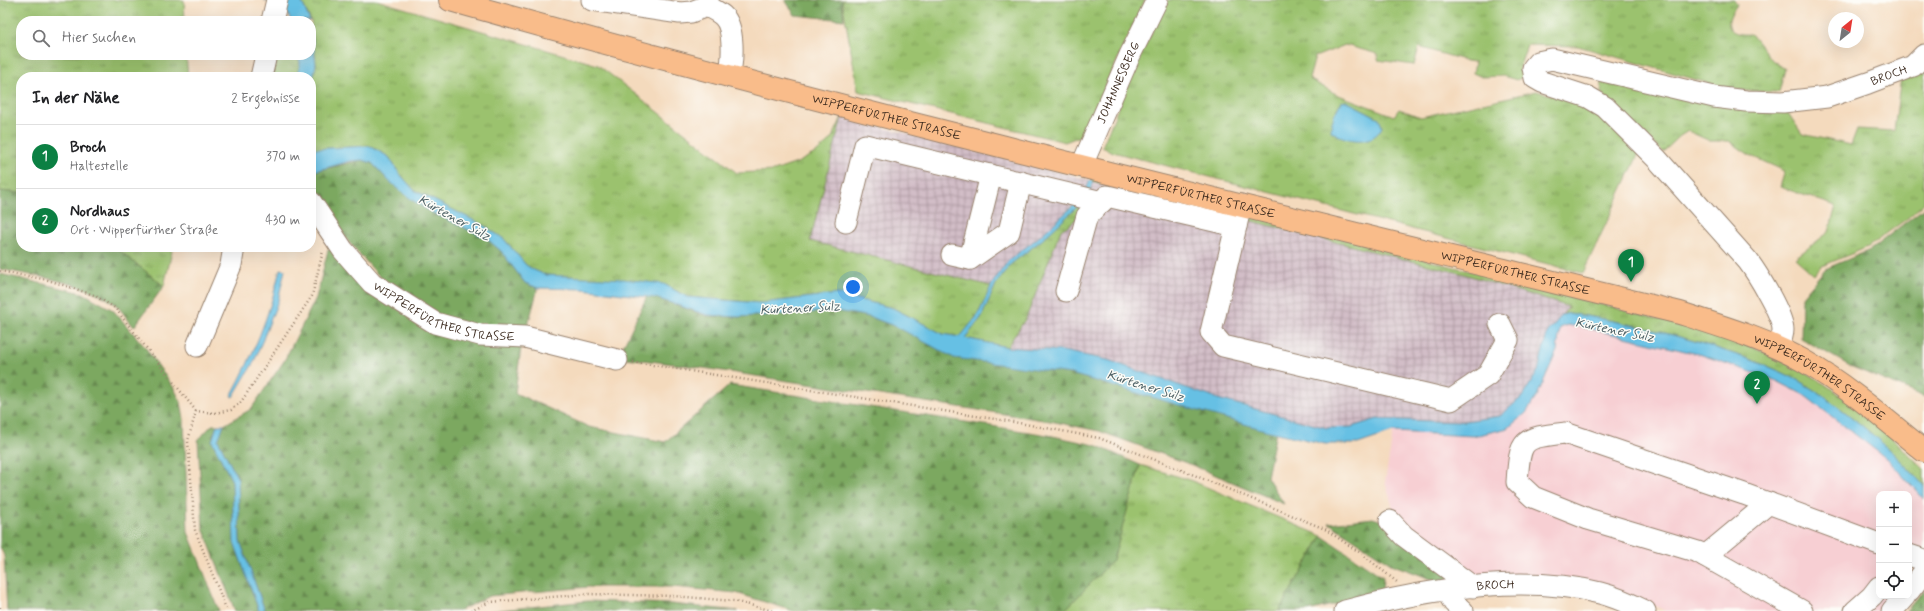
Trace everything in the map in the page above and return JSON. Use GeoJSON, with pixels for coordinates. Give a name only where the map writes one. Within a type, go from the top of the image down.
{"type":"FeatureCollection","features":[{"type":"Feature","properties":{"kind":"main road","name":"WIPPERFÜRTHER STRASSE"},"geometry":{"type":"LineString","coordinates":[[450,0],[729,76],[1241,205],[1680,313],[1746,334],[1778,348],[1821,372],[1855,396],[1924,451]]}},
{"type":"Feature","properties":{"kind":"street"},"geometry":{"type":"LineString","coordinates":[[592,0],[680,13],[691,12],[707,3],[723,16],[729,26],[732,64],[729,76]]}},
{"type":"Feature","properties":{"kind":"street","name":"JOHANNESBERG"},"geometry":{"type":"LineString","coordinates":[[1082,165],[1130,56],[1157,0]]}},
{"type":"Feature","properties":{"kind":"street","name":"BROCH"},"geometry":{"type":"LineString","coordinates":[[1778,348],[1783,330],[1780,318],[1756,272],[1748,261],[1657,158],[1620,120],[1605,107],[1588,97],[1542,82],[1535,78],[1534,68],[1538,62],[1552,59],[1714,97],[1746,101],[1783,102],[1827,97],[1913,66],[1924,55]]}},
{"type":"Feature","properties":{"kind":"street"},"geometry":{"type":"LineString","coordinates":[[262,72],[265,60]]}},
{"type":"Feature","properties":{"kind":"street"},"geometry":{"type":"LineString","coordinates":[[846,222],[865,145],[1089,199],[1107,196],[1236,226]]}},
{"type":"Feature","properties":{"kind":"street"},"geometry":{"type":"LineString","coordinates":[[991,175],[961,257],[1008,232],[1021,182]]}},
{"type":"Feature","properties":{"kind":"street"},"geometry":{"type":"LineString","coordinates":[[1066,291],[1087,216],[1089,199]]}},
{"type":"Feature","properties":{"kind":"street"},"geometry":{"type":"LineString","coordinates":[[1241,205],[1211,332],[1223,346],[1451,400],[1488,375],[1508,340],[1500,324]]}},
{"type":"Feature","properties":{"kind":"street","name":"WIPPERFÜRTHER STRASSE"},"geometry":{"type":"LineString","coordinates":[[316,210],[343,250],[372,283],[435,323],[480,335],[525,337],[617,360]]}},
{"type":"Feature","properties":{"kind":"street"},"geometry":{"type":"LineString","coordinates":[[197,346],[231,265],[233,252]]}},
{"type":"Feature","properties":{"kind":"street"},"geometry":{"type":"LineString","coordinates":[[1802,611],[1698,552],[1588,519],[1532,497],[1517,482],[1519,459],[1523,445],[1534,436],[1564,433],[1769,503],[1876,543]]}},
{"type":"Feature","properties":{"kind":"street"},"geometry":{"type":"LineString","coordinates":[[1705,556],[1769,503]]}},
{"type":"Feature","properties":{"kind":"street"},"geometry":{"type":"LineString","coordinates":[[1390,521],[1404,536],[1473,587]]}},
{"type":"Feature","properties":{"kind":"street"},"geometry":{"type":"LineString","coordinates":[[1912,555],[1924,560]]}},
{"type":"Feature","properties":{"kind":"street"},"geometry":{"type":"LineString","coordinates":[[1912,587],[1924,572]]}},
{"type":"Feature","properties":{"kind":"street","name":"BROCH"},"geometry":{"type":"LineString","coordinates":[[1345,611],[1412,594],[1473,587],[1527,585],[1572,587],[1601,593],[1645,611]]}},
{"type":"Feature","properties":{"kind":"street"},"geometry":{"type":"LineString","coordinates":[[1446,590],[1454,603],[1463,611]]}},
{"type":"Feature","properties":{"kind":"street"},"geometry":{"type":"LineString","coordinates":[[1855,611],[1876,591]]}},
{"type":"Feature","properties":{"kind":"street"},"geometry":{"type":"LineString","coordinates":[[1892,611],[1902,599]]}},
{"type":"Feature","properties":{"kind":"path"},"geometry":{"type":"LineString","coordinates":[[0,271],[48,280],[94,295],[115,308],[196,410],[214,413],[231,410],[241,402],[312,296],[324,247],[331,232]]}},
{"type":"Feature","properties":{"kind":"path"},"geometry":{"type":"LineString","coordinates":[[617,360],[1014,422],[1099,438],[1325,529],[1362,554],[1412,594]]}},
{"type":"Feature","properties":{"kind":"path"},"geometry":{"type":"LineString","coordinates":[[196,410],[188,441],[195,530],[227,611]]}},
{"type":"Feature","properties":{"kind":"path"},"geometry":{"type":"LineString","coordinates":[[471,611],[490,602],[588,594],[673,596],[734,601],[772,611]]}},
{"type":"Feature","properties":{"kind":"shaded area"},"geometry":{"type":"Polygon","coordinates":[[[842,117],[1464,274],[1569,307],[1547,333],[1538,371],[1522,397],[1500,416],[1458,422],[1377,419],[1351,427],[1327,428],[1218,399],[1108,360],[1063,351],[1007,347],[1026,318],[1061,230],[1074,221],[1077,201],[993,282],[991,286],[809,241],[842,117]]]}},
{"type":"Feature","properties":{"kind":"shaded area"},"geometry":{"type":"Polygon","coordinates":[[[1568,325],[1645,340],[1702,355],[1777,381],[1804,395],[1887,459],[1924,499],[1924,554],[1912,571],[1912,491],[1876,491],[1876,599],[1888,599],[1877,611],[1666,611],[1638,598],[1474,580],[1398,524],[1385,482],[1393,432],[1474,436],[1508,428],[1526,413],[1537,396],[1557,351],[1560,329],[1568,325]]]}},
{"type":"Feature","properties":{"kind":"green space"},"geometry":{"type":"Polygon","coordinates":[[[0,0],[184,0],[185,16],[16,16],[16,60],[186,60],[188,72],[16,72],[16,193],[0,191],[0,0]]]}},
{"type":"Feature","properties":{"kind":"green space"},"geometry":{"type":"Polygon","coordinates":[[[301,0],[376,0],[598,65],[737,173],[774,171],[797,163],[817,152],[832,139],[842,117],[810,241],[991,286],[982,307],[974,320],[960,337],[943,334],[893,308],[837,294],[761,303],[687,297],[664,284],[546,275],[526,265],[504,239],[483,225],[414,190],[399,173],[389,157],[370,146],[316,149],[316,72],[314,72],[316,64],[316,16],[309,16],[301,0]]]}},
{"type":"Feature","properties":{"kind":"green space"},"geometry":{"type":"Polygon","coordinates":[[[785,0],[842,0],[844,20],[795,15],[785,0]]]}},
{"type":"Feature","properties":{"kind":"green space"},"geometry":{"type":"Polygon","coordinates":[[[842,0],[1145,0],[1083,135],[1065,142],[858,91],[842,0]]]}},
{"type":"Feature","properties":{"kind":"green space"},"geometry":{"type":"Polygon","coordinates":[[[1168,0],[1734,0],[1737,5],[1730,17],[1729,27],[1736,33],[1751,34],[1772,60],[1785,69],[1779,92],[1747,91],[1718,86],[1578,46],[1527,45],[1519,69],[1524,76],[1517,80],[1503,76],[1482,77],[1473,73],[1475,62],[1419,47],[1414,65],[1378,60],[1378,54],[1345,45],[1315,57],[1309,79],[1336,94],[1394,116],[1399,109],[1421,117],[1536,91],[1579,102],[1616,126],[1639,153],[1583,273],[1113,152],[1102,147],[1138,60],[1168,0]],[[1346,101],[1341,102],[1336,110],[1382,127],[1379,118],[1346,101]]]}},
{"type":"Feature","properties":{"kind":"green space"},"geometry":{"type":"Polygon","coordinates":[[[269,60],[299,60],[298,72],[266,72],[269,60]]]}},
{"type":"Feature","properties":{"kind":"green space"},"geometry":{"type":"Polygon","coordinates":[[[1924,68],[1924,203],[1909,217],[1868,247],[1822,266],[1814,275],[1795,258],[1829,232],[1836,206],[1780,187],[1785,171],[1751,156],[1729,141],[1710,141],[1688,131],[1680,136],[1663,152],[1601,93],[1603,75],[1784,107],[1802,134],[1851,145],[1857,129],[1894,131],[1901,77],[1924,68]]]}},
{"type":"Feature","properties":{"kind":"green space"},"geometry":{"type":"Polygon","coordinates":[[[362,160],[372,163],[389,181],[431,212],[486,238],[501,251],[525,283],[538,288],[526,333],[481,327],[440,315],[379,276],[346,239],[316,198],[316,171],[362,160]]]}},
{"type":"Feature","properties":{"kind":"green space"},"geometry":{"type":"Polygon","coordinates":[[[1093,175],[1721,335],[1795,366],[1836,392],[1882,429],[1924,469],[1924,486],[1899,459],[1870,432],[1839,407],[1800,382],[1763,364],[1714,347],[1652,330],[1569,313],[1562,315],[1569,307],[1464,274],[1091,181],[1093,175]]]}},
{"type":"Feature","properties":{"kind":"green space"},"geometry":{"type":"Polygon","coordinates":[[[0,191],[16,193],[16,252],[121,252],[164,286],[134,327],[117,306],[106,298],[93,292],[62,282],[0,269],[0,191]]]}},
{"type":"Feature","properties":{"kind":"green space"},"geometry":{"type":"Polygon","coordinates":[[[1082,202],[1090,204],[1074,221],[1061,230],[1026,318],[1007,347],[965,338],[981,318],[996,284],[1011,264],[1043,239],[1082,202]]]}},
{"type":"Feature","properties":{"kind":"green space"},"geometry":{"type":"Polygon","coordinates":[[[1924,208],[1924,397],[1850,366],[1801,338],[1802,297],[1825,269],[1870,250],[1924,208]]]}},
{"type":"Feature","properties":{"kind":"green space"},"geometry":{"type":"Polygon","coordinates":[[[335,248],[434,328],[522,340],[515,393],[589,427],[665,442],[730,385],[1048,435],[1095,445],[1140,465],[1113,560],[1064,611],[794,611],[736,593],[673,587],[588,587],[489,596],[459,611],[265,611],[240,541],[238,479],[218,440],[224,425],[251,409],[284,361],[316,298],[328,250],[335,248]]]}},
{"type":"Feature","properties":{"kind":"green space"},"geometry":{"type":"Polygon","coordinates":[[[121,252],[172,252],[164,286],[121,252]]]}},
{"type":"Feature","properties":{"kind":"green space"},"geometry":{"type":"Polygon","coordinates":[[[0,274],[83,293],[113,310],[145,347],[174,388],[181,402],[184,419],[188,532],[219,611],[7,611],[4,556],[0,546],[0,274]]]}},
{"type":"Feature","properties":{"kind":"green space"},"geometry":{"type":"Polygon","coordinates":[[[647,296],[707,316],[738,317],[837,311],[870,317],[1019,366],[1071,374],[1276,432],[1267,477],[1284,504],[1192,465],[1099,431],[1050,421],[690,366],[618,357],[647,296]]]}},
{"type":"Feature","properties":{"kind":"green space"},"geometry":{"type":"Polygon","coordinates":[[[212,425],[217,425],[212,441],[232,481],[234,542],[259,611],[235,611],[203,528],[198,440],[212,425]]]}},
{"type":"Feature","properties":{"kind":"green space"},"geometry":{"type":"Polygon","coordinates":[[[1140,465],[1190,480],[1322,536],[1279,611],[1064,611],[1113,559],[1140,465]]]}},
{"type":"Feature","properties":{"kind":"green space"},"geometry":{"type":"Polygon","coordinates":[[[1373,518],[1382,521],[1459,581],[1439,582],[1391,564],[1329,523],[1373,518]]]}},
{"type":"Feature","properties":{"kind":"green space"},"geometry":{"type":"Polygon","coordinates":[[[1322,536],[1383,577],[1382,593],[1308,611],[1279,611],[1322,536]]]}},
{"type":"Feature","properties":{"kind":"green space"},"geometry":{"type":"Polygon","coordinates":[[[1924,590],[1924,611],[1906,611],[1924,590]]]}},
{"type":"Feature","properties":{"kind":"green space"},"geometry":{"type":"Polygon","coordinates":[[[588,601],[672,604],[738,611],[490,611],[588,601]]]}},
{"type":"Feature","properties":{"kind":"water"},"geometry":{"type":"Polygon","coordinates":[[[264,0],[301,0],[308,16],[289,16],[277,5],[264,0]]]}},
{"type":"Feature","properties":{"kind":"water"},"geometry":{"type":"Polygon","coordinates":[[[299,60],[315,60],[314,72],[298,72],[299,60]]]}},
{"type":"Feature","properties":{"kind":"water"},"geometry":{"type":"Polygon","coordinates":[[[1346,101],[1379,118],[1382,127],[1378,133],[1366,140],[1352,140],[1337,135],[1331,131],[1333,119],[1337,109],[1341,102],[1346,101]]]}},
{"type":"Feature","properties":{"kind":"water","name":"Kürtener Sülz"},"geometry":{"type":"Polygon","coordinates":[[[370,146],[389,157],[399,173],[414,190],[483,225],[504,239],[526,265],[546,275],[624,279],[664,284],[687,297],[761,303],[837,294],[893,308],[943,334],[960,337],[978,315],[993,282],[1008,261],[1040,236],[1073,206],[1086,190],[1090,180],[1093,181],[1090,191],[1075,209],[1043,239],[1011,264],[996,284],[981,318],[965,338],[1007,347],[1063,351],[1108,360],[1218,399],[1327,428],[1351,427],[1377,419],[1458,422],[1500,416],[1522,397],[1538,371],[1547,333],[1562,315],[1569,313],[1632,325],[1673,335],[1714,347],[1773,368],[1791,377],[1824,396],[1870,432],[1899,459],[1924,486],[1924,499],[1887,459],[1804,395],[1777,381],[1702,355],[1578,326],[1568,325],[1560,328],[1557,351],[1537,396],[1526,413],[1508,428],[1474,436],[1393,432],[1358,444],[1325,444],[1265,430],[1071,374],[954,358],[897,327],[870,317],[837,311],[738,317],[707,315],[656,298],[582,289],[538,288],[525,283],[501,251],[486,238],[431,212],[412,200],[389,181],[372,163],[362,160],[351,161],[316,171],[316,149],[370,146]]]}},
{"type":"Feature","properties":{"kind":"water"},"geometry":{"type":"Polygon","coordinates":[[[280,269],[285,270],[278,301],[254,362],[233,397],[231,396],[247,366],[266,318],[280,269]]]}},
{"type":"Feature","properties":{"kind":"water"},"geometry":{"type":"Polygon","coordinates":[[[217,425],[224,425],[218,440],[238,479],[240,541],[265,611],[259,611],[234,542],[232,481],[212,441],[217,425]]]}},
{"type":"Feature","properties":{"kind":"place","name":"Broch"},"geometry":{"type":"Point","coordinates":[1631,282]}},
{"type":"Feature","properties":{"kind":"place","name":"Nordhaus"},"geometry":{"type":"Point","coordinates":[1757,404]}}]}
